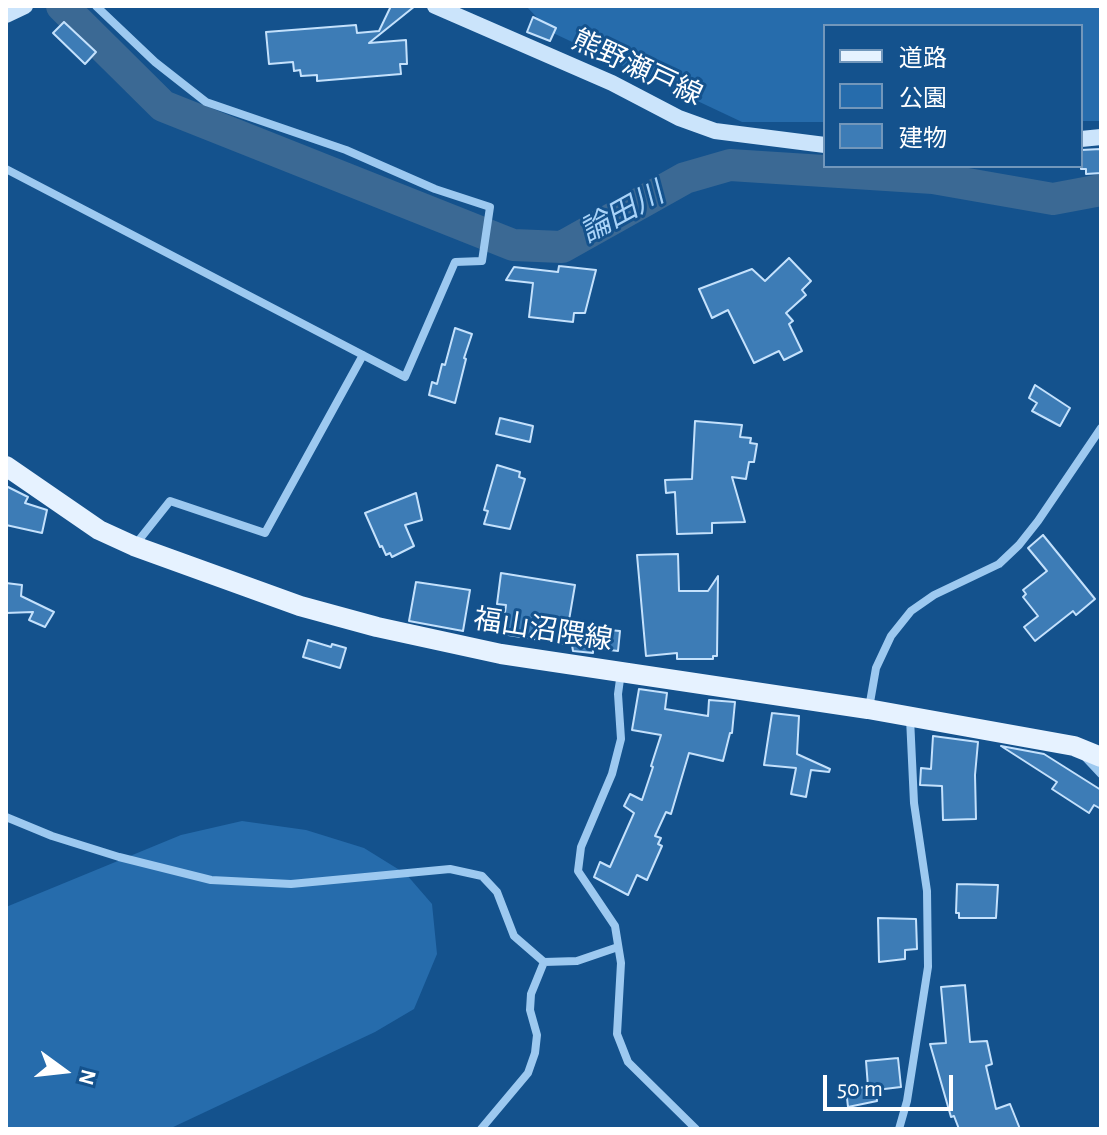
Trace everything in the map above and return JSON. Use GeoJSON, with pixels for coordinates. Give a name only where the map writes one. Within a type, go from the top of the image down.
{"type":"FeatureCollection","features":[{"type":"Feature","properties":{"kind":"main road"},"geometry":{"type":"LineString","coordinates":[[6,15],[25,6]]}},
{"type":"Feature","properties":{"kind":"main road","name":"熊野瀬戸線"},"geometry":{"type":"LineString","coordinates":[[435,6],[612,83],[679,118],[715,131],[823,145]]}},
{"type":"Feature","properties":{"kind":"main road","name":"福山沼隈線"},"geometry":{"type":"LineString","coordinates":[[6,466],[99,530],[134,546],[300,606],[377,627],[501,654],[910,716],[1074,746],[1101,757]]}},
{"type":"Feature","properties":{"kind":"street"},"geometry":{"type":"LineString","coordinates":[[6,169],[405,377],[455,262],[482,261],[490,207],[435,189],[346,150],[206,102],[155,62],[96,6]]}},
{"type":"Feature","properties":{"kind":"street"},"geometry":{"type":"LineString","coordinates":[[134,546],[170,501],[265,533],[363,355]]}},
{"type":"Feature","properties":{"kind":"street"},"geometry":{"type":"LineString","coordinates":[[868,709],[876,668],[891,636],[911,611],[934,595],[999,564],[1019,545],[1101,428]]}},
{"type":"Feature","properties":{"kind":"street"},"geometry":{"type":"LineString","coordinates":[[621,671],[618,694],[621,739],[612,774],[581,847],[578,871],[615,926],[621,963],[617,1034],[628,1062],[696,1129]]}},
{"type":"Feature","properties":{"kind":"street"},"geometry":{"type":"LineString","coordinates":[[899,1129],[907,1101],[928,967],[927,891],[914,803],[910,716]]}},
{"type":"Feature","properties":{"kind":"street"},"geometry":{"type":"LineString","coordinates":[[1074,746],[1101,774]]}},
{"type":"Feature","properties":{"kind":"street"},"geometry":{"type":"LineString","coordinates":[[6,817],[52,836],[119,857],[211,880],[291,884],[450,869],[482,876],[497,892],[514,936],[544,962],[577,961],[618,947]]}},
{"type":"Feature","properties":{"kind":"street"},"geometry":{"type":"LineString","coordinates":[[481,1129],[528,1073],[537,1035],[530,1010],[531,994],[544,962]]}},
{"type":"Feature","properties":{"kind":"green space"},"geometry":{"type":"Polygon","coordinates":[[[526,6],[1101,6],[1101,121],[1083,121],[1083,24],[823,24],[823,122],[742,122],[551,32],[526,6]]]}},
{"type":"Feature","properties":{"kind":"green space"},"geometry":{"type":"Polygon","coordinates":[[[242,821],[306,830],[364,848],[406,874],[432,904],[437,954],[414,1009],[375,1032],[169,1129],[6,1129],[6,907],[181,835],[242,821]]]}},
{"type":"Feature","properties":{"kind":"building"},"geometry":{"type":"Polygon","coordinates":[[[391,6],[415,6],[369,43],[406,40],[407,64],[400,64],[401,74],[317,81],[317,75],[301,76],[300,70],[294,71],[293,62],[269,64],[266,32],[356,25],[357,33],[379,31],[391,6]]]}},
{"type":"Feature","properties":{"kind":"building"},"geometry":{"type":"Polygon","coordinates":[[[533,17],[556,28],[550,41],[527,32],[533,17]]]}},
{"type":"Feature","properties":{"kind":"building"},"geometry":{"type":"Polygon","coordinates":[[[64,22],[96,52],[85,64],[53,33],[64,22]]]}},
{"type":"Feature","properties":{"kind":"building"},"geometry":{"type":"Polygon","coordinates":[[[1101,149],[1101,173],[1086,174],[1086,169],[1081,169],[1083,150],[1101,149]]]}},
{"type":"Feature","properties":{"kind":"building"},"geometry":{"type":"Polygon","coordinates":[[[789,258],[811,281],[802,290],[806,295],[786,313],[793,321],[789,324],[802,351],[784,360],[779,351],[754,363],[728,310],[712,318],[699,289],[752,269],[765,281],[789,258]]]}},
{"type":"Feature","properties":{"kind":"building"},"geometry":{"type":"Polygon","coordinates":[[[559,266],[596,270],[585,313],[574,313],[573,322],[529,317],[533,283],[506,280],[514,267],[558,272],[559,266]]]}},
{"type":"Feature","properties":{"kind":"building"},"geometry":{"type":"Polygon","coordinates":[[[455,328],[472,334],[455,403],[429,395],[432,382],[437,384],[442,364],[445,365],[455,328]]]}},
{"type":"Feature","properties":{"kind":"building"},"geometry":{"type":"Polygon","coordinates":[[[1035,385],[1070,408],[1060,426],[1032,411],[1037,403],[1029,398],[1035,385]]]}},
{"type":"Feature","properties":{"kind":"building"},"geometry":{"type":"Polygon","coordinates":[[[500,418],[533,426],[530,442],[496,434],[500,418]]]}},
{"type":"Feature","properties":{"kind":"building"},"geometry":{"type":"Polygon","coordinates":[[[695,421],[742,425],[740,437],[751,438],[750,443],[757,444],[754,462],[749,462],[746,479],[732,477],[745,522],[712,523],[712,533],[677,534],[675,492],[666,493],[665,480],[692,479],[695,421]]]}},
{"type":"Feature","properties":{"kind":"building"},"geometry":{"type":"Polygon","coordinates":[[[497,465],[520,472],[519,477],[525,479],[510,529],[484,524],[488,511],[484,510],[497,465]]]}},
{"type":"Feature","properties":{"kind":"building"},"geometry":{"type":"Polygon","coordinates":[[[6,486],[28,497],[25,503],[47,510],[42,533],[6,525],[6,486]]]}},
{"type":"Feature","properties":{"kind":"building"},"geometry":{"type":"Polygon","coordinates":[[[416,493],[422,520],[405,525],[414,546],[392,557],[390,553],[386,555],[365,513],[416,493]]]}},
{"type":"Feature","properties":{"kind":"building"},"geometry":{"type":"Polygon","coordinates":[[[1043,535],[1095,599],[1076,615],[1073,611],[1035,641],[1024,627],[1038,616],[1023,597],[1026,594],[1023,590],[1047,571],[1028,548],[1043,535]]]}},
{"type":"Feature","properties":{"kind":"building"},"geometry":{"type":"Polygon","coordinates":[[[678,554],[679,591],[708,591],[718,576],[717,656],[713,659],[677,659],[677,653],[646,656],[637,555],[678,554]]]}},
{"type":"Feature","properties":{"kind":"building"},"geometry":{"type":"Polygon","coordinates":[[[501,573],[575,585],[568,626],[620,631],[618,651],[593,648],[593,653],[573,651],[572,645],[502,634],[506,605],[497,604],[501,573]]]}},
{"type":"Feature","properties":{"kind":"building"},"geometry":{"type":"Polygon","coordinates":[[[416,582],[470,590],[463,631],[409,621],[416,582]]]}},
{"type":"Feature","properties":{"kind":"building"},"geometry":{"type":"Polygon","coordinates":[[[6,583],[22,585],[21,596],[54,612],[45,627],[29,620],[33,612],[6,613],[6,583]]]}},
{"type":"Feature","properties":{"kind":"building"},"geometry":{"type":"Polygon","coordinates":[[[308,640],[346,648],[340,668],[303,657],[308,640]]]}},
{"type":"Feature","properties":{"kind":"building"},"geometry":{"type":"Polygon","coordinates":[[[639,689],[667,693],[665,709],[708,716],[709,700],[735,702],[732,733],[723,761],[689,753],[671,814],[666,812],[655,836],[661,838],[658,844],[662,846],[647,880],[637,875],[628,895],[594,877],[600,862],[610,867],[634,813],[624,806],[630,794],[642,800],[661,735],[632,730],[639,689]]]}},
{"type":"Feature","properties":{"kind":"building"},"geometry":{"type":"Polygon","coordinates":[[[772,713],[799,716],[797,754],[830,769],[829,772],[811,770],[806,797],[791,794],[796,768],[764,765],[772,713]]]}},
{"type":"Feature","properties":{"kind":"building"},"geometry":{"type":"Polygon","coordinates":[[[933,736],[978,742],[976,819],[943,820],[942,786],[920,785],[921,768],[931,769],[933,736]]]}},
{"type":"Feature","properties":{"kind":"building"},"geometry":{"type":"Polygon","coordinates":[[[1001,746],[1044,754],[1101,790],[1101,809],[1094,805],[1089,813],[1052,789],[1057,782],[1001,746]]]}},
{"type":"Feature","properties":{"kind":"building"},"geometry":{"type":"Polygon","coordinates":[[[957,884],[998,885],[996,918],[959,918],[959,913],[956,913],[957,884]]]}},
{"type":"Feature","properties":{"kind":"building"},"geometry":{"type":"Polygon","coordinates":[[[878,918],[916,919],[917,949],[905,950],[905,959],[879,962],[878,918]]]}},
{"type":"Feature","properties":{"kind":"building"},"geometry":{"type":"Polygon","coordinates":[[[965,985],[970,1042],[987,1041],[992,1064],[986,1066],[996,1109],[1010,1104],[1020,1129],[959,1129],[954,1116],[951,1117],[930,1044],[946,1043],[941,987],[965,985]]]}},
{"type":"Feature","properties":{"kind":"building"},"geometry":{"type":"Polygon","coordinates":[[[898,1058],[901,1087],[876,1090],[877,1101],[848,1107],[846,1089],[868,1087],[866,1061],[898,1058]]]}},
{"type":"Feature","properties":{"kind":"waterway","name":"論田川"},"geometry":{"type":"LineString","coordinates":[[62,6],[163,106],[513,245],[562,247],[685,178],[730,165],[933,178],[1053,199],[1101,190]]}}]}
